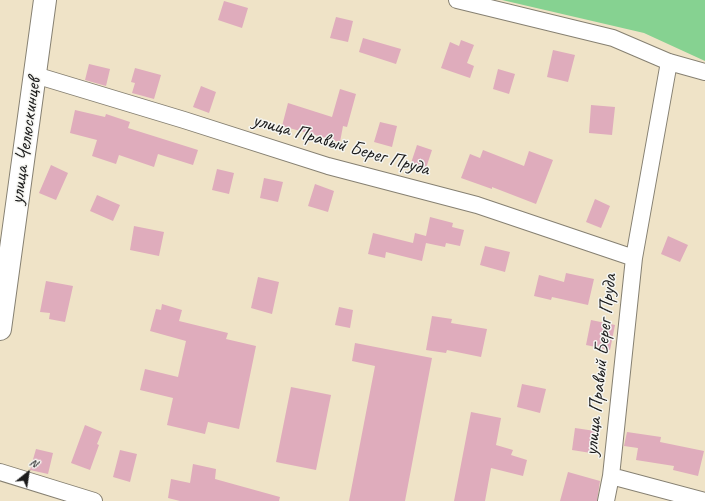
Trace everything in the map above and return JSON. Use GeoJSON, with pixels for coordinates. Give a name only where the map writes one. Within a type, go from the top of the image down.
{"type":"FeatureCollection","features":[{"type":"Feature","properties":{"kind":"main road","name":"улица Челюскинцев"},"geometry":{"type":"LineString","coordinates":[[0,329],[45,0]]}},
{"type":"Feature","properties":{"kind":"street"},"geometry":{"type":"LineString","coordinates":[[457,0],[613,38],[669,62],[705,72]]}},
{"type":"Feature","properties":{"kind":"street","name":"улица Правый Берег Пруда"},"geometry":{"type":"LineString","coordinates":[[606,501],[634,258],[669,62]]}},
{"type":"Feature","properties":{"kind":"street","name":"улица Правый Берег Пруда"},"geometry":{"type":"LineString","coordinates":[[35,75],[184,120],[328,166],[477,205],[634,258]]}},
{"type":"Feature","properties":{"kind":"street"},"geometry":{"type":"LineString","coordinates":[[0,472],[94,501]]}},
{"type":"Feature","properties":{"kind":"street","name":"улица Правый Берег Пруда"},"geometry":{"type":"LineString","coordinates":[[610,476],[705,501]]}},
{"type":"Feature","properties":{"kind":"green space"},"geometry":{"type":"Polygon","coordinates":[[[502,0],[705,0],[705,61],[644,33],[502,0]]]}},
{"type":"Feature","properties":{"kind":"building"},"geometry":{"type":"Polygon","coordinates":[[[224,1],[248,8],[242,28],[218,20],[224,1]]]}},
{"type":"Feature","properties":{"kind":"building"},"geometry":{"type":"Polygon","coordinates":[[[336,17],[353,21],[348,42],[330,38],[336,17]]]}},
{"type":"Feature","properties":{"kind":"building"},"geometry":{"type":"Polygon","coordinates":[[[363,38],[401,49],[396,64],[359,52],[363,38]]]}},
{"type":"Feature","properties":{"kind":"building"},"geometry":{"type":"Polygon","coordinates":[[[461,40],[474,45],[467,63],[474,66],[470,78],[441,68],[450,42],[459,46],[461,40]]]}},
{"type":"Feature","properties":{"kind":"building"},"geometry":{"type":"Polygon","coordinates":[[[553,50],[575,55],[568,82],[547,77],[553,50]]]}},
{"type":"Feature","properties":{"kind":"building"},"geometry":{"type":"Polygon","coordinates":[[[89,64],[110,69],[106,86],[85,80],[89,64]]]}},
{"type":"Feature","properties":{"kind":"building"},"geometry":{"type":"Polygon","coordinates":[[[135,68],[161,75],[154,99],[132,93],[135,83],[131,82],[135,68]]]}},
{"type":"Feature","properties":{"kind":"building"},"geometry":{"type":"Polygon","coordinates":[[[498,69],[515,74],[509,94],[493,89],[498,69]]]}},
{"type":"Feature","properties":{"kind":"building"},"geometry":{"type":"Polygon","coordinates":[[[201,86],[216,92],[209,113],[193,107],[201,86]]]}},
{"type":"Feature","properties":{"kind":"building"},"geometry":{"type":"Polygon","coordinates":[[[340,89],[356,94],[347,127],[343,126],[340,142],[282,126],[288,103],[332,117],[340,89]]]}},
{"type":"Feature","properties":{"kind":"building"},"geometry":{"type":"Polygon","coordinates":[[[591,105],[615,107],[612,135],[589,133],[591,105]]]}},
{"type":"Feature","properties":{"kind":"building"},"geometry":{"type":"Polygon","coordinates":[[[75,110],[105,117],[106,114],[130,122],[128,128],[198,150],[193,165],[158,154],[154,167],[119,155],[116,164],[92,156],[97,140],[70,133],[75,110]]]}},
{"type":"Feature","properties":{"kind":"building"},"geometry":{"type":"Polygon","coordinates":[[[380,122],[397,126],[392,147],[374,142],[380,122]]]}},
{"type":"Feature","properties":{"kind":"building"},"geometry":{"type":"Polygon","coordinates":[[[417,145],[432,150],[426,168],[411,163],[417,145]]]}},
{"type":"Feature","properties":{"kind":"building"},"geometry":{"type":"Polygon","coordinates":[[[483,150],[524,166],[529,151],[553,160],[536,204],[492,187],[492,189],[461,178],[470,154],[480,158],[483,150]]]}},
{"type":"Feature","properties":{"kind":"building"},"geometry":{"type":"Polygon","coordinates":[[[51,165],[68,173],[56,200],[39,193],[51,165]]]}},
{"type":"Feature","properties":{"kind":"building"},"geometry":{"type":"Polygon","coordinates":[[[217,169],[234,173],[229,194],[212,190],[217,169]]]}},
{"type":"Feature","properties":{"kind":"building"},"geometry":{"type":"Polygon","coordinates":[[[264,178],[283,182],[278,202],[260,198],[264,178]]]}},
{"type":"Feature","properties":{"kind":"building"},"geometry":{"type":"Polygon","coordinates":[[[315,184],[334,191],[328,212],[308,206],[315,184]]]}},
{"type":"Feature","properties":{"kind":"building"},"geometry":{"type":"Polygon","coordinates":[[[97,195],[120,205],[113,221],[90,211],[97,195]]]}},
{"type":"Feature","properties":{"kind":"building"},"geometry":{"type":"Polygon","coordinates":[[[595,199],[610,206],[601,228],[586,222],[595,199]]]}},
{"type":"Feature","properties":{"kind":"building"},"geometry":{"type":"Polygon","coordinates":[[[430,217],[453,223],[452,227],[464,230],[460,246],[446,243],[445,247],[426,243],[422,261],[386,252],[385,258],[368,254],[373,233],[413,243],[415,233],[426,236],[430,217]]]}},
{"type":"Feature","properties":{"kind":"building"},"geometry":{"type":"Polygon","coordinates":[[[134,226],[164,232],[159,256],[130,250],[134,226]]]}},
{"type":"Feature","properties":{"kind":"building"},"geometry":{"type":"Polygon","coordinates":[[[668,236],[688,245],[680,262],[661,254],[668,236]]]}},
{"type":"Feature","properties":{"kind":"building"},"geometry":{"type":"Polygon","coordinates":[[[485,246],[510,252],[505,272],[480,265],[485,246]]]}},
{"type":"Feature","properties":{"kind":"building"},"geometry":{"type":"Polygon","coordinates":[[[566,273],[594,279],[588,305],[552,297],[551,300],[534,296],[539,275],[564,282],[566,273]]]}},
{"type":"Feature","properties":{"kind":"building"},"geometry":{"type":"Polygon","coordinates":[[[258,277],[279,282],[272,314],[251,308],[258,277]]]}},
{"type":"Feature","properties":{"kind":"building"},"geometry":{"type":"Polygon","coordinates":[[[46,281],[73,286],[65,322],[49,319],[50,313],[40,312],[46,281]]]}},
{"type":"Feature","properties":{"kind":"building"},"geometry":{"type":"Polygon","coordinates":[[[162,304],[182,310],[179,321],[228,333],[226,339],[256,346],[239,429],[208,422],[205,434],[167,425],[173,398],[140,390],[145,369],[178,377],[186,341],[150,331],[156,309],[161,310],[162,304]]]}},
{"type":"Feature","properties":{"kind":"building"},"geometry":{"type":"Polygon","coordinates":[[[339,307],[353,310],[350,328],[335,325],[339,307]]]}},
{"type":"Feature","properties":{"kind":"building"},"geometry":{"type":"Polygon","coordinates":[[[432,316],[452,319],[451,323],[487,329],[481,357],[447,350],[446,353],[426,350],[432,316]]]}},
{"type":"Feature","properties":{"kind":"building"},"geometry":{"type":"Polygon","coordinates":[[[591,320],[615,325],[610,350],[586,345],[591,320]]]}},
{"type":"Feature","properties":{"kind":"building"},"geometry":{"type":"Polygon","coordinates":[[[355,343],[432,358],[405,501],[349,501],[375,366],[352,361],[355,343]]]}},
{"type":"Feature","properties":{"kind":"building"},"geometry":{"type":"Polygon","coordinates":[[[522,384],[546,389],[540,413],[517,407],[522,384]]]}},
{"type":"Feature","properties":{"kind":"building"},"geometry":{"type":"Polygon","coordinates":[[[291,387],[331,395],[316,470],[276,462],[291,387]]]}},
{"type":"Feature","properties":{"kind":"building"},"geometry":{"type":"Polygon","coordinates":[[[471,412],[501,418],[496,445],[513,450],[511,455],[527,460],[523,476],[491,468],[485,501],[454,501],[471,412]]]}},
{"type":"Feature","properties":{"kind":"building"},"geometry":{"type":"Polygon","coordinates":[[[85,425],[102,432],[90,470],[71,463],[85,425]]]}},
{"type":"Feature","properties":{"kind":"building"},"geometry":{"type":"Polygon","coordinates":[[[575,428],[595,431],[591,453],[572,450],[575,428]]]}},
{"type":"Feature","properties":{"kind":"building"},"geometry":{"type":"Polygon","coordinates":[[[627,432],[661,437],[660,442],[704,451],[698,476],[673,470],[674,466],[636,460],[638,448],[624,446],[627,432]]]}},
{"type":"Feature","properties":{"kind":"building"},"geometry":{"type":"Polygon","coordinates":[[[36,449],[53,453],[48,474],[30,470],[36,449]]]}},
{"type":"Feature","properties":{"kind":"building"},"geometry":{"type":"Polygon","coordinates":[[[120,450],[137,454],[130,482],[113,477],[120,450]]]}},
{"type":"Feature","properties":{"kind":"building"},"geometry":{"type":"Polygon","coordinates":[[[193,464],[216,469],[215,479],[280,497],[279,501],[180,501],[168,498],[171,479],[190,483],[193,464]]]}},
{"type":"Feature","properties":{"kind":"building"},"geometry":{"type":"Polygon","coordinates":[[[568,472],[600,481],[597,501],[560,501],[568,472]]]}}]}
